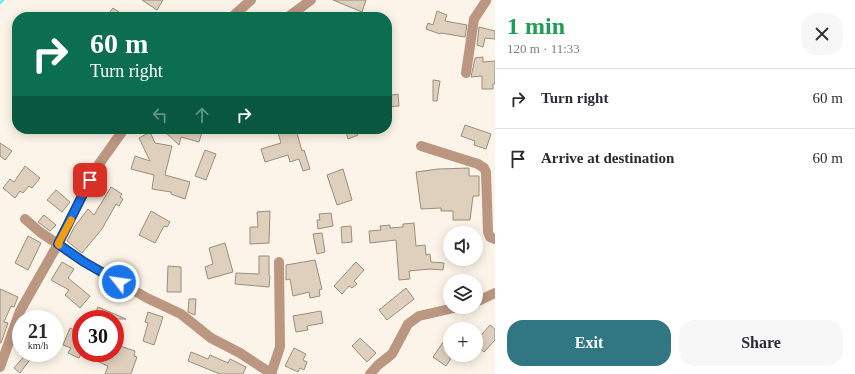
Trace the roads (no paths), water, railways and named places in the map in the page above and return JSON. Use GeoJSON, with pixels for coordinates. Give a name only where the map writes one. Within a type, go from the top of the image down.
{"type":"FeatureCollection","features":[{"type":"Feature","properties":{"kind":"street"},"geometry":{"type":"LineString","coordinates":[[238,12],[251,0]]}},
{"type":"Feature","properties":{"kind":"street"},"geometry":{"type":"LineString","coordinates":[[295,12],[311,0]]}},
{"type":"Feature","properties":{"kind":"street"},"geometry":{"type":"LineString","coordinates":[[466,73],[474,19],[489,3]]}},
{"type":"Feature","properties":{"kind":"street"},"geometry":{"type":"LineString","coordinates":[[0,368],[20,311],[58,244],[97,167],[120,134]]}},
{"type":"Feature","properties":{"kind":"street"},"geometry":{"type":"LineString","coordinates":[[421,146],[478,164],[484,168],[486,172],[488,232],[490,237],[495,239]]}},
{"type":"Feature","properties":{"kind":"street"},"geometry":{"type":"LineString","coordinates":[[25,219],[84,262],[140,294],[181,314],[211,338],[240,353],[271,374],[280,347],[279,262]]}},
{"type":"Feature","properties":{"kind":"street"},"geometry":{"type":"LineString","coordinates":[[483,299],[495,293]]}},
{"type":"Feature","properties":{"kind":"street"},"geometry":{"type":"LineString","coordinates":[[370,374],[378,365],[392,354],[408,324],[419,316],[443,310]]}},
{"type":"Feature","properties":{"kind":"waterway"},"geometry":{"type":"LineString","coordinates":[[0,3],[3,0]]}}]}
